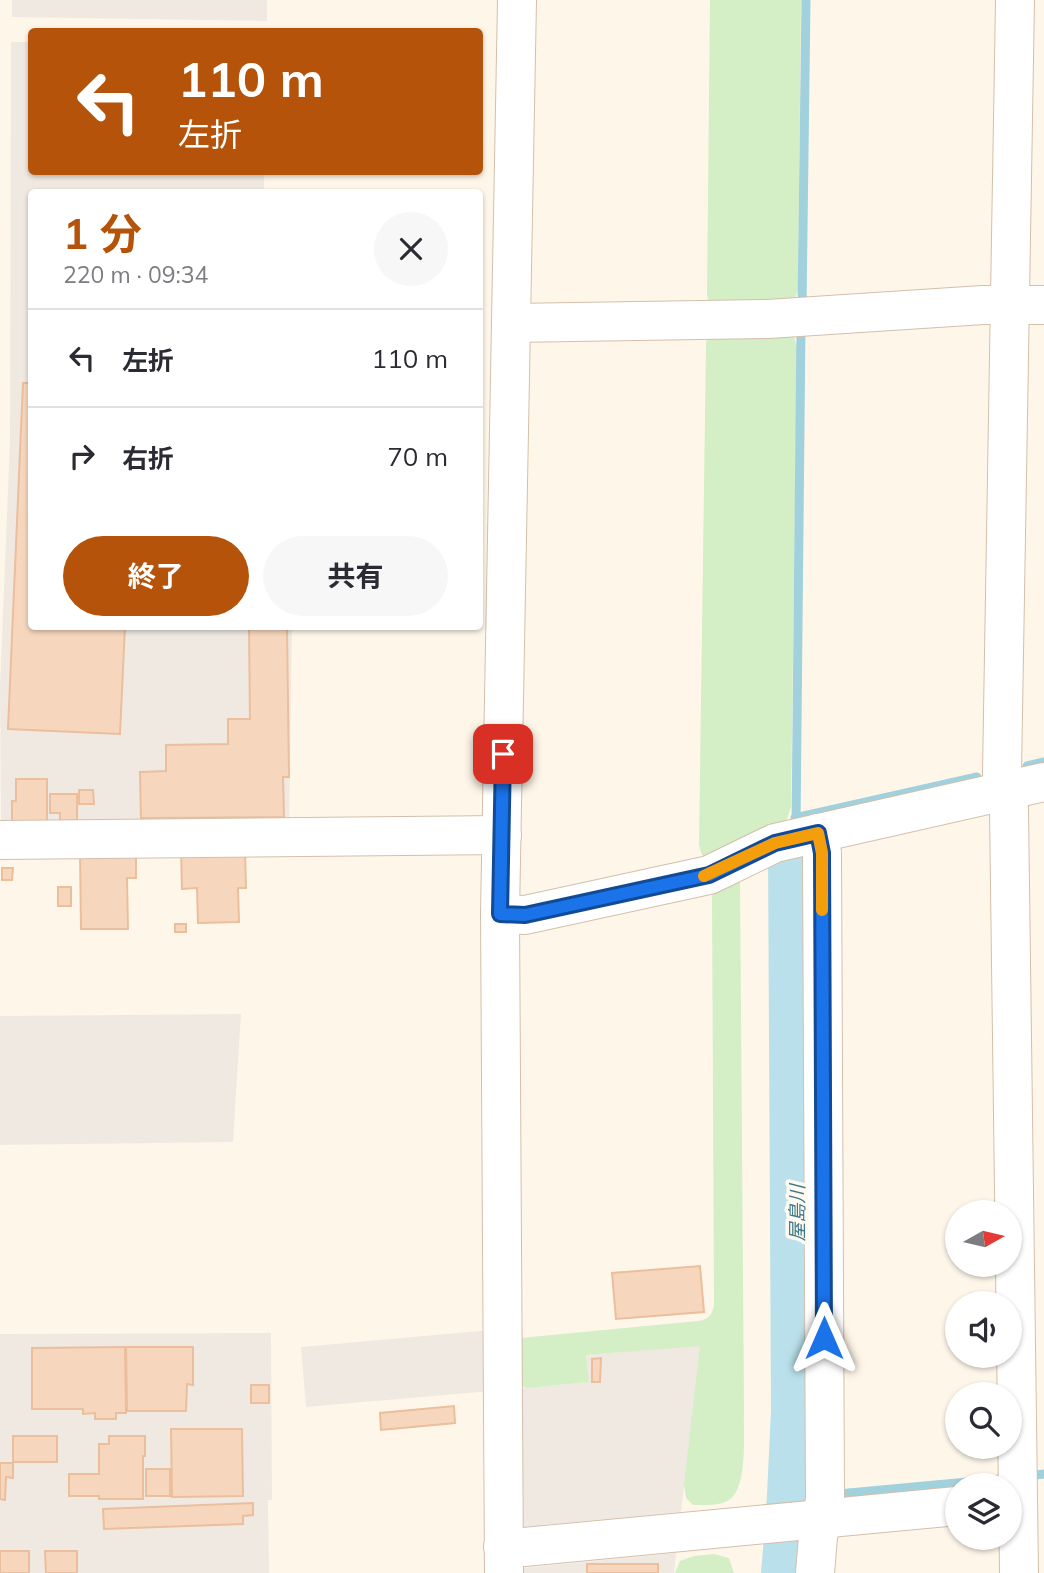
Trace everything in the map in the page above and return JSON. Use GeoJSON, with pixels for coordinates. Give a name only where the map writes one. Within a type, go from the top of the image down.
{"type":"FeatureCollection","features":[{"type":"Feature","properties":{"kind":"street"},"geometry":{"type":"LineString","coordinates":[[517,0],[500,914],[503,1560],[537,1546],[945,1507]]}},
{"type":"Feature","properties":{"kind":"street"},"geometry":{"type":"LineString","coordinates":[[1015,0],[1027,305],[1002,773],[1009,809],[1024,1499],[1019,1573]]}},
{"type":"Feature","properties":{"kind":"street"},"geometry":{"type":"LineString","coordinates":[[511,323],[768,319],[1027,305]]}},
{"type":"Feature","properties":{"kind":"street"},"geometry":{"type":"LineString","coordinates":[[500,914],[525,915],[709,875],[775,843],[1044,782]]}},
{"type":"Feature","properties":{"kind":"street"},"geometry":{"type":"LineString","coordinates":[[815,1573],[817,1519],[825,1500],[822,867],[818,833]]}},
{"type":"Feature","properties":{"kind":"street"},"geometry":{"type":"LineString","coordinates":[[0,839],[502,835]]}},
{"type":"Feature","properties":{"kind":"shaded area"},"geometry":{"type":"Polygon","coordinates":[[[12,0],[267,0],[267,21],[12,17],[12,0]]]}},
{"type":"Feature","properties":{"kind":"shaded area"},"geometry":{"type":"Polygon","coordinates":[[[11,42],[28,42],[28,175],[264,175],[264,189],[28,189],[28,630],[292,630],[289,828],[1,831],[0,688],[10,439],[11,42]]]}},
{"type":"Feature","properties":{"kind":"shaded area"},"geometry":{"type":"Polygon","coordinates":[[[241,1014],[233,1142],[0,1145],[0,1016],[241,1014]]]}},
{"type":"Feature","properties":{"kind":"shaded area"},"geometry":{"type":"Polygon","coordinates":[[[491,1330],[491,1391],[306,1407],[301,1347],[491,1330]]]}},
{"type":"Feature","properties":{"kind":"shaded area"},"geometry":{"type":"Polygon","coordinates":[[[271,1333],[272,1500],[268,1500],[269,1573],[0,1573],[0,1334],[271,1333]]]}},
{"type":"Feature","properties":{"kind":"shaded area"},"geometry":{"type":"Polygon","coordinates":[[[701,1345],[681,1512],[523,1527],[515,1518],[514,1389],[589,1382],[586,1355],[701,1345]]]}},
{"type":"Feature","properties":{"kind":"shaded area"},"geometry":{"type":"Polygon","coordinates":[[[676,1553],[674,1573],[519,1573],[523,1568],[676,1553]]]}},
{"type":"Feature","properties":{"kind":"green space"},"geometry":{"type":"Polygon","coordinates":[[[710,0],[801,0],[798,290],[794,302],[709,305],[710,0]]]}},
{"type":"Feature","properties":{"kind":"green space"},"geometry":{"type":"Polygon","coordinates":[[[787,328],[794,337],[797,348],[791,807],[785,824],[710,860],[702,855],[699,845],[706,344],[708,335],[787,328]]]}},
{"type":"Feature","properties":{"kind":"green space"},"geometry":{"type":"Polygon","coordinates":[[[740,879],[744,1410],[742,1474],[734,1495],[727,1501],[711,1505],[693,1505],[686,1498],[684,1484],[700,1346],[586,1355],[589,1382],[527,1388],[521,1386],[520,1338],[698,1321],[707,1318],[712,1311],[712,897],[713,891],[740,879]]]}},
{"type":"Feature","properties":{"kind":"green space"},"geometry":{"type":"Polygon","coordinates":[[[714,1554],[729,1558],[734,1573],[675,1573],[680,1561],[714,1554]]]}},
{"type":"Feature","properties":{"kind":"building"},"geometry":{"type":"Polygon","coordinates":[[[23,383],[28,383],[28,630],[125,630],[120,734],[8,729],[23,383]]]}},
{"type":"Feature","properties":{"kind":"building"},"geometry":{"type":"Polygon","coordinates":[[[249,630],[287,630],[289,777],[283,777],[284,817],[141,818],[140,772],[166,771],[166,745],[228,744],[228,719],[250,719],[249,630]]]}},
{"type":"Feature","properties":{"kind":"building"},"geometry":{"type":"Polygon","coordinates":[[[16,779],[47,779],[47,826],[12,827],[12,801],[16,801],[16,779]]]}},
{"type":"Feature","properties":{"kind":"building"},"geometry":{"type":"Polygon","coordinates":[[[79,790],[93,790],[94,804],[79,804],[79,790]]]}},
{"type":"Feature","properties":{"kind":"building"},"geometry":{"type":"Polygon","coordinates":[[[50,794],[77,794],[77,820],[60,821],[60,813],[50,813],[50,794]]]}},
{"type":"Feature","properties":{"kind":"building"},"geometry":{"type":"Polygon","coordinates":[[[181,850],[245,850],[246,888],[238,888],[239,922],[198,923],[197,888],[182,889],[181,850]]]}},
{"type":"Feature","properties":{"kind":"building"},"geometry":{"type":"Polygon","coordinates":[[[80,851],[136,851],[136,878],[127,878],[128,929],[81,929],[80,851]]]}},
{"type":"Feature","properties":{"kind":"building"},"geometry":{"type":"Polygon","coordinates":[[[2,868],[13,868],[12,880],[2,880],[2,868]]]}},
{"type":"Feature","properties":{"kind":"building"},"geometry":{"type":"Polygon","coordinates":[[[58,887],[71,887],[71,906],[58,906],[58,887]]]}},
{"type":"Feature","properties":{"kind":"building"},"geometry":{"type":"Polygon","coordinates":[[[175,924],[186,924],[186,932],[175,932],[175,924]]]}},
{"type":"Feature","properties":{"kind":"building"},"geometry":{"type":"Polygon","coordinates":[[[700,1266],[704,1312],[616,1319],[612,1273],[700,1266]]]}},
{"type":"Feature","properties":{"kind":"building"},"geometry":{"type":"Polygon","coordinates":[[[125,1347],[126,1413],[116,1413],[116,1419],[95,1419],[95,1413],[83,1414],[83,1409],[32,1409],[32,1348],[125,1347]]]}},
{"type":"Feature","properties":{"kind":"building"},"geometry":{"type":"Polygon","coordinates":[[[126,1347],[193,1347],[193,1385],[187,1384],[186,1411],[127,1411],[126,1347]]]}},
{"type":"Feature","properties":{"kind":"building"},"geometry":{"type":"Polygon","coordinates":[[[601,1358],[600,1382],[592,1382],[592,1359],[601,1358]]]}},
{"type":"Feature","properties":{"kind":"building"},"geometry":{"type":"Polygon","coordinates":[[[251,1385],[269,1385],[269,1403],[251,1403],[251,1385]]]}},
{"type":"Feature","properties":{"kind":"building"},"geometry":{"type":"Polygon","coordinates":[[[454,1406],[455,1423],[381,1430],[380,1413],[454,1406]]]}},
{"type":"Feature","properties":{"kind":"building"},"geometry":{"type":"Polygon","coordinates":[[[171,1429],[242,1429],[243,1496],[172,1497],[171,1429]]]}},
{"type":"Feature","properties":{"kind":"building"},"geometry":{"type":"Polygon","coordinates":[[[13,1436],[57,1436],[57,1462],[13,1462],[13,1436]]]}},
{"type":"Feature","properties":{"kind":"building"},"geometry":{"type":"Polygon","coordinates":[[[109,1436],[145,1436],[143,1499],[69,1496],[69,1474],[99,1474],[99,1444],[109,1444],[109,1436]]]}},
{"type":"Feature","properties":{"kind":"building"},"geometry":{"type":"Polygon","coordinates":[[[0,1463],[13,1463],[13,1478],[6,1477],[5,1500],[0,1499],[0,1463]]]}},
{"type":"Feature","properties":{"kind":"building"},"geometry":{"type":"Polygon","coordinates":[[[146,1469],[170,1469],[170,1496],[146,1496],[146,1469]]]}},
{"type":"Feature","properties":{"kind":"building"},"geometry":{"type":"Polygon","coordinates":[[[253,1503],[253,1515],[243,1516],[243,1524],[104,1529],[103,1509],[253,1503]]]}},
{"type":"Feature","properties":{"kind":"building"},"geometry":{"type":"Polygon","coordinates":[[[0,1551],[29,1551],[29,1573],[0,1573],[0,1551]]]}},
{"type":"Feature","properties":{"kind":"building"},"geometry":{"type":"Polygon","coordinates":[[[45,1551],[77,1551],[77,1573],[46,1573],[45,1551]]]}},
{"type":"Feature","properties":{"kind":"building"},"geometry":{"type":"Polygon","coordinates":[[[587,1564],[658,1564],[658,1573],[587,1573],[587,1564]]]}},
{"type":"Feature","properties":{"kind":"waterway"},"geometry":{"type":"LineString","coordinates":[[802,308],[806,0]]}},
{"type":"Feature","properties":{"kind":"waterway"},"geometry":{"type":"LineString","coordinates":[[796,827],[801,326]]}},
{"type":"Feature","properties":{"kind":"waterway"},"geometry":{"type":"LineString","coordinates":[[1027,766],[1044,762]]}},
{"type":"Feature","properties":{"kind":"waterway"},"geometry":{"type":"LineString","coordinates":[[795,818],[977,777]]}},
{"type":"Feature","properties":{"kind":"waterway","name":"屋島川"},"geometry":{"type":"LineString","coordinates":[[788,1573],[798,1411],[795,852]]}},
{"type":"Feature","properties":{"kind":"waterway"},"geometry":{"type":"LineString","coordinates":[[1036,1475],[1044,1474]]}},
{"type":"Feature","properties":{"kind":"waterway"},"geometry":{"type":"LineString","coordinates":[[838,1494],[945,1484]]}},
{"type":"Feature","properties":{"kind":"waterway"},"geometry":{"type":"LineString","coordinates":[[794,1498],[811,1497]]}},
{"type":"Feature","properties":{"kind":"slow traffic"},"geometry":{"type":"LineString","coordinates":[[704,876],[775,843],[818,833],[822,853],[822,910]]}},
{"type":"Feature","properties":{"kind":"route"},"geometry":{"type":"LineString","coordinates":[[503,754],[500,914],[525,915],[709,875],[775,843],[818,833],[822,853],[824,1338]]}}]}
